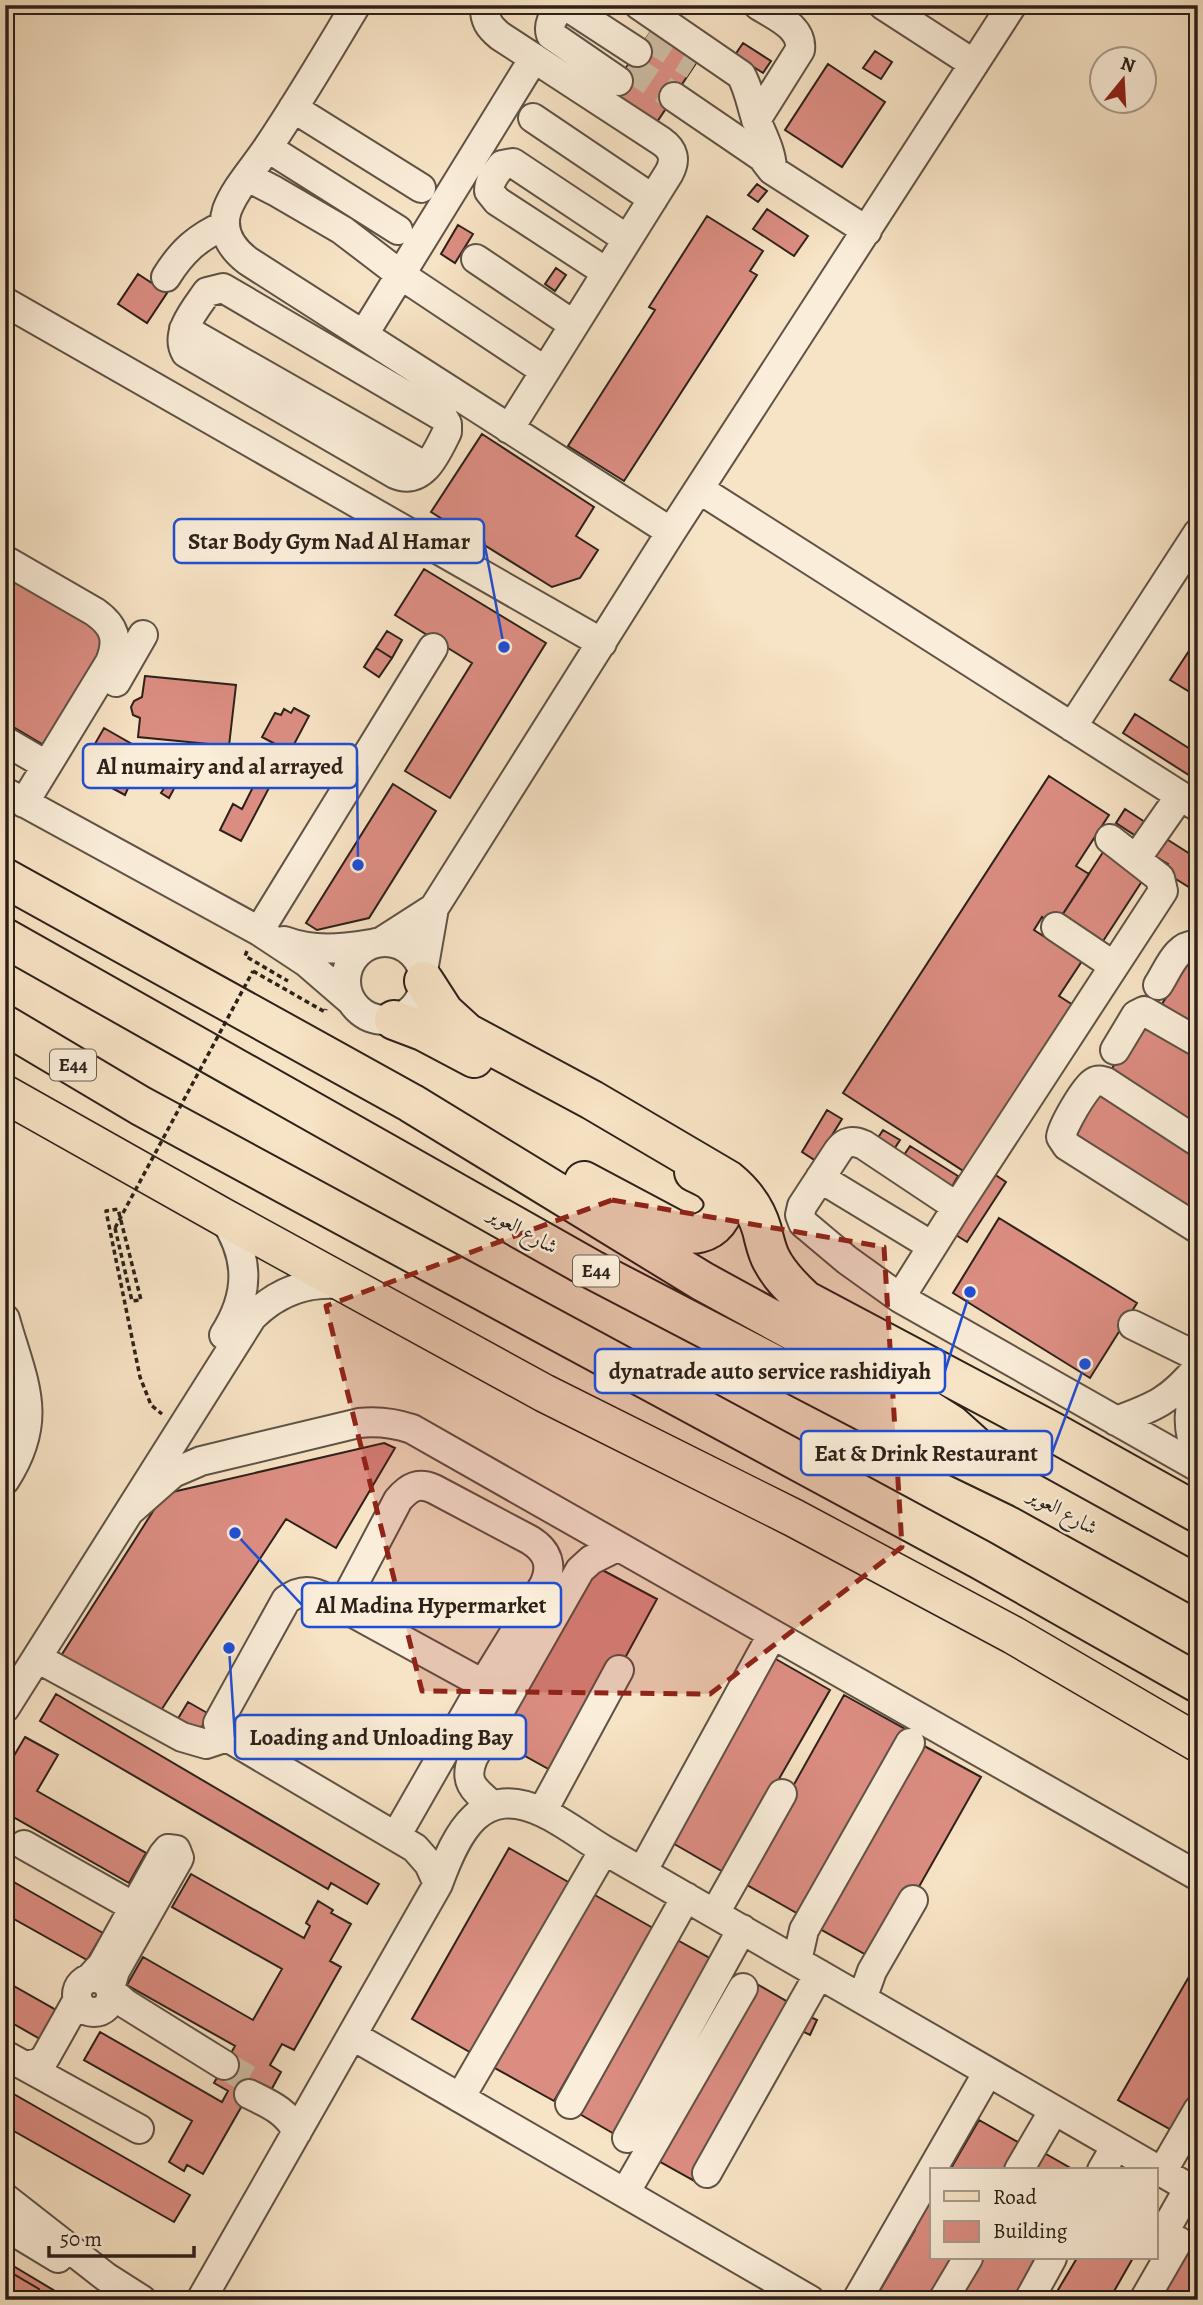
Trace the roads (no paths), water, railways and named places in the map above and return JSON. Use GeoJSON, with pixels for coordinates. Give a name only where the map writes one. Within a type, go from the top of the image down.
{"type":"FeatureCollection","features":[{"type":"Feature","properties":{"kind":"highway"},"geometry":{"type":"LineString","coordinates":[[5,878],[411,1103],[702,1280],[874,1374],[952,1426],[1024,1489]]}},
{"type":"Feature","properties":{"kind":"highway","name":"شارع العوير"},"geometry":{"type":"LineString","coordinates":[[5,938],[591,1269],[873,1416],[1024,1489],[1198,1586]]}},
{"type":"Feature","properties":{"kind":"highway"},"geometry":{"type":"LineString","coordinates":[[423,976],[444,1012],[467,1032],[592,1100],[739,1189],[756,1214],[769,1255],[776,1267],[788,1284],[805,1300],[1053,1432],[1198,1513]]}},
{"type":"Feature","properties":{"kind":"highway"},"geometry":{"type":"LineString","coordinates":[[394,1020],[451,1044],[543,1103],[663,1152],[713,1183],[722,1198],[721,1216],[709,1230],[701,1234],[684,1234],[552,1164],[520,1152],[474,1142]]}},
{"type":"Feature","properties":{"kind":"highway","name":"E44"},"geometry":{"type":"LineString","coordinates":[[5,1025],[141,1106],[957,1547],[1198,1684]]}},
{"type":"Feature","properties":{"kind":"highway"},"geometry":{"type":"LineString","coordinates":[[5,1054],[87,1096],[141,1106]]}},
{"type":"Feature","properties":{"kind":"main road"},"geometry":{"type":"LineString","coordinates":[[5,1094],[587,1416],[878,1561],[1198,1742]]}},
{"type":"Feature","properties":{"kind":"street"},"geometry":{"type":"LineString","coordinates":[[356,5],[227,212],[225,225],[236,252],[671,532]]}},
{"type":"Feature","properties":{"kind":"street"},"geometry":{"type":"LineString","coordinates":[[485,5],[484,16],[489,28],[669,147],[673,155],[673,165],[653,199],[509,429]]}},
{"type":"Feature","properties":{"kind":"street"},"geometry":{"type":"LineString","coordinates":[[561,9],[632,58],[600,5]]}},
{"type":"Feature","properties":{"kind":"street"},"geometry":{"type":"LineString","coordinates":[[639,5],[741,75],[771,159],[772,170]]}},
{"type":"Feature","properties":{"kind":"street"},"geometry":{"type":"LineString","coordinates":[[757,119],[800,50],[801,40],[797,32],[758,5]]}},
{"type":"Feature","properties":{"kind":"street"},"geometry":{"type":"LineString","coordinates":[[883,5],[974,64]]}},
{"type":"Feature","properties":{"kind":"street"},"geometry":{"type":"LineString","coordinates":[[23,802],[259,931],[306,962],[340,1002],[373,1019],[394,1020],[412,1010],[419,1001],[434,908],[671,532],[1012,5]]}},
{"type":"Feature","properties":{"kind":"street"},"geometry":{"type":"LineString","coordinates":[[364,334],[534,58]]}},
{"type":"Feature","properties":{"kind":"street"},"geometry":{"type":"LineString","coordinates":[[757,119],[739,117],[679,89],[762,157],[772,170],[867,230]]}},
{"type":"Feature","properties":{"kind":"street"},"geometry":{"type":"LineString","coordinates":[[293,108],[421,188]]}},
{"type":"Feature","properties":{"kind":"street"},"geometry":{"type":"LineString","coordinates":[[533,118],[653,199]]}},
{"type":"Feature","properties":{"kind":"street"},"geometry":{"type":"LineString","coordinates":[[268,148],[398,229]]}},
{"type":"Feature","properties":{"kind":"street"},"geometry":{"type":"LineString","coordinates":[[606,272],[497,201],[489,191],[489,184],[502,165],[513,163],[627,239]]}},
{"type":"Feature","properties":{"kind":"street"},"geometry":{"type":"LineString","coordinates":[[244,183],[267,201],[332,242],[545,371]]}},
{"type":"Feature","properties":{"kind":"street"},"geometry":{"type":"LineString","coordinates":[[166,277],[190,244],[225,225]]}},
{"type":"Feature","properties":{"kind":"street"},"geometry":{"type":"LineString","coordinates":[[476,259],[574,325]]}},
{"type":"Feature","properties":{"kind":"street"},"geometry":{"type":"LineString","coordinates":[[447,432],[443,417],[223,288],[207,292],[184,329],[426,467],[447,432],[467,426],[481,411]]}},
{"type":"Feature","properties":{"kind":"street"},"geometry":{"type":"LineString","coordinates":[[5,302],[602,643]]}},
{"type":"Feature","properties":{"kind":"street"},"geometry":{"type":"LineString","coordinates":[[699,489],[1189,802],[1136,859]]}},
{"type":"Feature","properties":{"kind":"street"},"geometry":{"type":"LineString","coordinates":[[1072,727],[1198,533]]}},
{"type":"Feature","properties":{"kind":"street"},"geometry":{"type":"LineString","coordinates":[[5,560],[107,620],[115,634],[116,649],[110,663],[23,802]]}},
{"type":"Feature","properties":{"kind":"street"},"geometry":{"type":"LineString","coordinates":[[23,802],[143,635]]}},
{"type":"Feature","properties":{"kind":"street"},"geometry":{"type":"LineString","coordinates":[[259,931],[433,648]]}},
{"type":"Feature","properties":{"kind":"street"},"geometry":{"type":"LineString","coordinates":[[5,741],[46,765]]}},
{"type":"Feature","properties":{"kind":"street"},"geometry":{"type":"LineString","coordinates":[[900,1298],[1163,891],[1160,878],[1110,839]]}},
{"type":"Feature","properties":{"kind":"street"},"geometry":{"type":"LineString","coordinates":[[340,1002],[350,961],[359,951],[434,908]]}},
{"type":"Feature","properties":{"kind":"street"},"geometry":{"type":"LineString","coordinates":[[1056,927],[1114,966]]}},
{"type":"Feature","properties":{"kind":"street"},"geometry":{"type":"LineString","coordinates":[[259,931],[317,949],[395,943],[407,949],[417,959],[423,976]]}},
{"type":"Feature","properties":{"kind":"street"},"geometry":{"type":"LineString","coordinates":[[1158,985],[1182,948],[1189,945],[1198,946]]}},
{"type":"Feature","properties":{"kind":"street"},"geometry":{"type":"LineString","coordinates":[[1115,1050],[1136,1015],[1144,1011],[1198,1042]]}},
{"type":"Feature","properties":{"kind":"street"},"geometry":{"type":"LineString","coordinates":[[1198,1142],[1099,1080],[1091,1084],[1061,1133],[1062,1141],[1067,1146],[1198,1229]]}},
{"type":"Feature","properties":{"kind":"street"},"geometry":{"type":"LineString","coordinates":[[957,1207],[857,1142],[849,1142],[842,1145],[802,1206],[800,1215],[803,1223],[847,1260],[900,1298],[1198,1467]]}},
{"type":"Feature","properties":{"kind":"street"},"geometry":{"type":"LineString","coordinates":[[820,1178],[932,1246]]}},
{"type":"Feature","properties":{"kind":"street"},"geometry":{"type":"LineString","coordinates":[[5,1676],[236,1316],[243,1283],[240,1253],[223,1217]]}},
{"type":"Feature","properties":{"kind":"street"},"geometry":{"type":"LineString","coordinates":[[5,1708],[252,1317],[271,1300],[297,1287],[330,1283],[347,1285]]}},
{"type":"Feature","properties":{"kind":"street"},"geometry":{"type":"LineString","coordinates":[[5,1319],[24,1388],[28,1423],[19,1457],[5,1480]]}},
{"type":"Feature","properties":{"kind":"street"},"geometry":{"type":"LineString","coordinates":[[1133,1325],[1198,1357]]}},
{"type":"Feature","properties":{"kind":"street"},"geometry":{"type":"LineString","coordinates":[[1116,1421],[1150,1409],[1168,1398],[1198,1368]]}},
{"type":"Feature","properties":{"kind":"street"},"geometry":{"type":"LineString","coordinates":[[1144,1436],[1171,1415],[1198,1368]]}},
{"type":"Feature","properties":{"kind":"street"},"geometry":{"type":"LineString","coordinates":[[1198,1377],[1189,1405],[1188,1420],[1198,1455]]}},
{"type":"Feature","properties":{"kind":"street"},"geometry":{"type":"LineString","coordinates":[[131,1510],[173,1473],[201,1461],[359,1423],[395,1423],[412,1429],[1198,1876]]}},
{"type":"Feature","properties":{"kind":"street"},"geometry":{"type":"LineString","coordinates":[[342,1606],[398,1500],[414,1486],[424,1485],[434,1489],[539,1545],[546,1554],[549,1565],[548,1576],[396,1836]]}},
{"type":"Feature","properties":{"kind":"street"},"geometry":{"type":"LineString","coordinates":[[492,1805],[478,1794],[470,1783],[468,1770],[473,1758],[576,1576],[590,1560],[617,1547]]}},
{"type":"Feature","properties":{"kind":"street"},"geometry":{"type":"LineString","coordinates":[[438,1884],[429,1864],[415,1848],[222,1734],[218,1723],[286,1600],[296,1593],[307,1591],[342,1606],[483,1684]]}},
{"type":"Feature","properties":{"kind":"street"},"geometry":{"type":"LineString","coordinates":[[642,1872],[772,1635]]}},
{"type":"Feature","properties":{"kind":"street"},"geometry":{"type":"LineString","coordinates":[[37,1658],[182,1737],[206,1744],[227,1737]]}},
{"type":"Feature","properties":{"kind":"street"},"geometry":{"type":"LineString","coordinates":[[542,1812],[619,1670]]}},
{"type":"Feature","properties":{"kind":"street"},"geometry":{"type":"LineString","coordinates":[[707,2173],[808,1967],[799,1945],[808,1923],[910,1743]]}},
{"type":"Feature","properties":{"kind":"street"},"geometry":{"type":"LineString","coordinates":[[715,1913],[782,1794]]}},
{"type":"Feature","properties":{"kind":"street"},"geometry":{"type":"LineString","coordinates":[[201,2300],[353,2036],[438,1884],[465,1828],[478,1813],[492,1805],[522,1804],[542,1812],[1154,2168]]}},
{"type":"Feature","properties":{"kind":"street"},"geometry":{"type":"LineString","coordinates":[[438,1884],[472,1842],[488,1829],[505,1822],[524,1820],[543,1824],[602,1848]]}},
{"type":"Feature","properties":{"kind":"street"},"geometry":{"type":"LineString","coordinates":[[24,1844],[134,1907]]}},
{"type":"Feature","properties":{"kind":"street"},"geometry":{"type":"LineString","coordinates":[[460,2098],[602,1848]]}},
{"type":"Feature","properties":{"kind":"street"},"geometry":{"type":"LineString","coordinates":[[15,2060],[39,2063],[97,1997],[102,1965],[163,1855],[168,1849],[176,1850],[179,1858],[59,2067],[59,2084]]}},
{"type":"Feature","properties":{"kind":"street"},"geometry":{"type":"LineString","coordinates":[[570,2104],[686,1897]]}},
{"type":"Feature","properties":{"kind":"street"},"geometry":{"type":"LineString","coordinates":[[862,1999],[872,1971],[913,1900]]}},
{"type":"Feature","properties":{"kind":"street"},"geometry":{"type":"LineString","coordinates":[[627,2138],[742,1929]]}},
{"type":"Feature","properties":{"kind":"street"},"geometry":{"type":"LineString","coordinates":[[625,2193],[743,1988]]}},
{"type":"Feature","properties":{"kind":"street"},"geometry":{"type":"LineString","coordinates":[[97,1997],[121,2024],[220,2072]]}},
{"type":"Feature","properties":{"kind":"street"},"geometry":{"type":"LineString","coordinates":[[353,2036],[810,2300]]}},
{"type":"Feature","properties":{"kind":"street"},"geometry":{"type":"LineString","coordinates":[[15,2060],[139,2129]]}},
{"type":"Feature","properties":{"kind":"street"},"geometry":{"type":"LineString","coordinates":[[933,2168],[988,2072]]}},
{"type":"Feature","properties":{"kind":"street"},"geometry":{"type":"LineString","coordinates":[[297,2132],[293,2123],[279,2109],[252,2089],[293,2103],[312,2106]]}},
{"type":"Feature","properties":{"kind":"street"},"geometry":{"type":"LineString","coordinates":[[1020,2168],[1055,2110]]}},
{"type":"Feature","properties":{"kind":"street"},"geometry":{"type":"LineString","coordinates":[[1161,2172],[1198,2110]]}},
{"type":"Feature","properties":{"kind":"street"},"geometry":{"type":"LineString","coordinates":[[1103,2168],[1116,2146]]}},
{"type":"Feature","properties":{"kind":"street"},"geometry":{"type":"LineString","coordinates":[[1144,2300],[1167,2243],[1193,2191],[1158,2170]]}},
{"type":"Feature","properties":{"kind":"street"},"geometry":{"type":"LineString","coordinates":[[857,2300],[930,2173]]}},
{"type":"Feature","properties":{"kind":"street"},"geometry":{"type":"LineString","coordinates":[[5,2198],[108,2286]]}},
{"type":"Feature","properties":{"kind":"street"},"geometry":{"type":"LineString","coordinates":[[5,2226],[108,2286],[142,2300]]}},
{"type":"Feature","properties":{"kind":"street"},"geometry":{"type":"LineString","coordinates":[[943,2300],[967,2260]]}},
{"type":"Feature","properties":{"kind":"street"},"geometry":{"type":"LineString","coordinates":[[1029,2300],[1051,2260]]}},
{"type":"Feature","properties":{"kind":"street"},"geometry":{"type":"LineString","coordinates":[[1125,2300],[1148,2260]]}},
{"type":"Feature","properties":{"kind":"tunnel"},"geometry":{"type":"LineString","coordinates":[[647,36],[694,66]]}},
{"type":"Feature","properties":{"kind":"tunnel"},"geometry":{"type":"LineString","coordinates":[[628,66],[674,97]]}},
{"type":"Feature","properties":{"kind":"tunnel"},"geometry":{"type":"LineString","coordinates":[[224,2065],[255,2083]]}},
{"type":"Feature","properties":{"kind":"place","name":"Star Body Gym Nad Al Hamar"},"geometry":{"type":"Point","coordinates":[504,647]}},
{"type":"Feature","properties":{"kind":"place","name":"Al numairy and al arrayed"},"geometry":{"type":"Point","coordinates":[358,865]}},
{"type":"Feature","properties":{"kind":"place","name":"dynatrade auto service rashidiyah"},"geometry":{"type":"Point","coordinates":[970,1292]}},
{"type":"Feature","properties":{"kind":"place","name":"Eat & Drink Restaurant"},"geometry":{"type":"Point","coordinates":[1085,1364]}},
{"type":"Feature","properties":{"kind":"place","name":"Al Madina Hypermarket"},"geometry":{"type":"Point","coordinates":[235,1533]}},
{"type":"Feature","properties":{"kind":"place","name":"Loading and Unloading Bay"},"geometry":{"type":"Point","coordinates":[229,1648]}}]}
